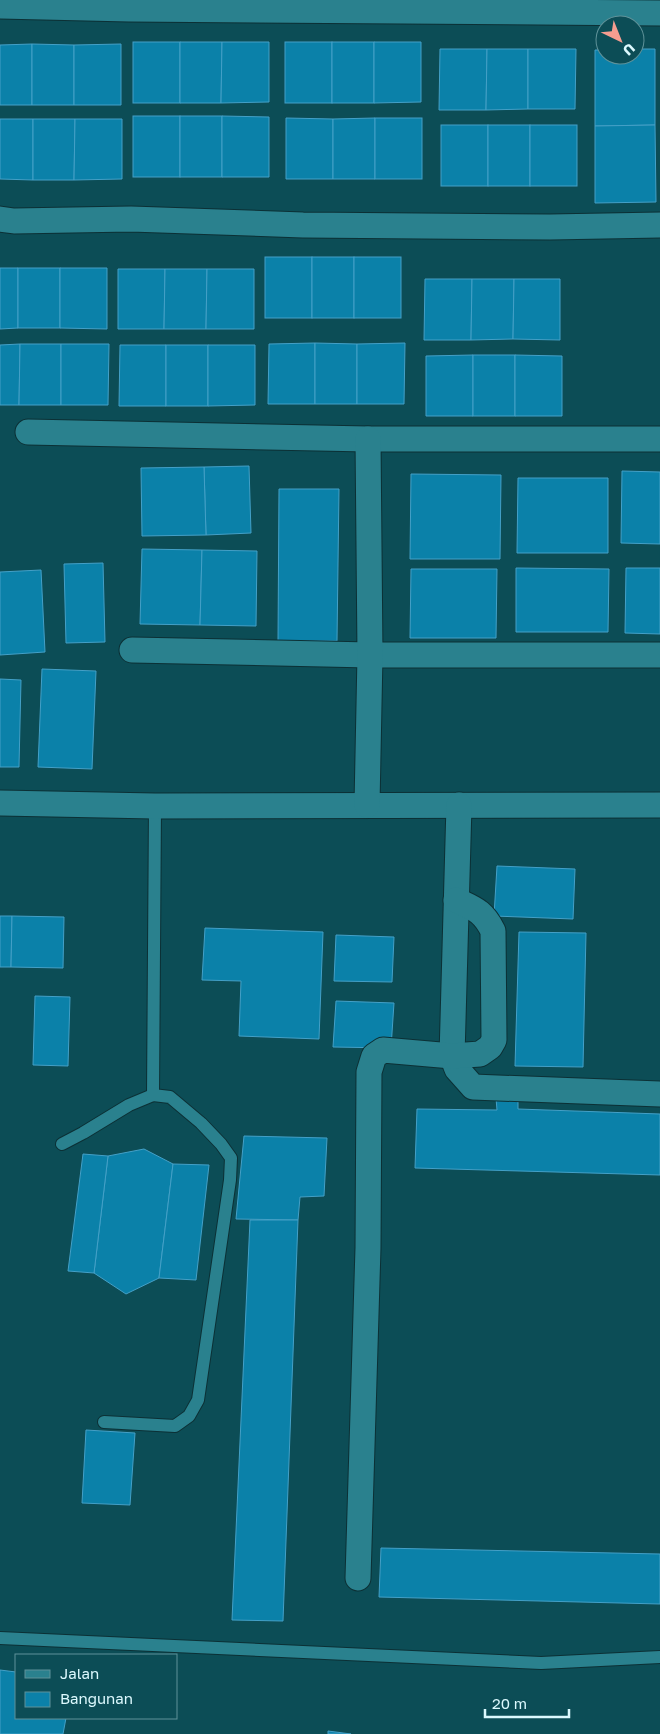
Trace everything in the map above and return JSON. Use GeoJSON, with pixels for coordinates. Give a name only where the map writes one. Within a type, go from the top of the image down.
{"type":"FeatureCollection","features":[{"type":"Feature","properties":{"kind":"street"},"geometry":{"type":"LineString","coordinates":[[0,6],[660,14]]}},
{"type":"Feature","properties":{"kind":"street"},"geometry":{"type":"LineString","coordinates":[[0,219],[14,221],[131,219],[313,225],[540,227],[660,225]]}},
{"type":"Feature","properties":{"kind":"street"},"geometry":{"type":"LineString","coordinates":[[28,432],[368,439],[660,439]]}},
{"type":"Feature","properties":{"kind":"street"},"geometry":{"type":"LineString","coordinates":[[367,805],[370,655],[368,439]]}},
{"type":"Feature","properties":{"kind":"street"},"geometry":{"type":"LineString","coordinates":[[132,650],[370,655],[660,656]]}},
{"type":"Feature","properties":{"kind":"street"},"geometry":{"type":"LineString","coordinates":[[0,802],[155,806],[660,805]]}},
{"type":"Feature","properties":{"kind":"street"},"geometry":{"type":"LineString","coordinates":[[459,805],[452,1056],[456,1070],[472,1087],[660,1094]]}},
{"type":"Feature","properties":{"kind":"street"},"geometry":{"type":"LineString","coordinates":[[358,1578],[368,1248],[369,1072],[374,1056],[383,1050],[452,1056],[480,1054],[490,1047],[494,1040],[493,931],[487,918],[478,910],[456,900]]}},
{"type":"Feature","properties":{"kind":"lane"},"geometry":{"type":"LineString","coordinates":[[154,1095],[155,806]]}},
{"type":"Feature","properties":{"kind":"lane"},"geometry":{"type":"LineString","coordinates":[[62,1144],[129,1105],[154,1095],[170,1097],[200,1123],[221,1144],[231,1158],[230,1180],[198,1400],[190,1416],[175,1426],[104,1422]]}},
{"type":"Feature","properties":{"kind":"lane"},"geometry":{"type":"LineString","coordinates":[[0,1638],[541,1663],[660,1657]]}},
{"type":"Feature","properties":{"kind":"building"},"geometry":{"type":"Polygon","coordinates":[[[133,42],[180,42],[180,103],[133,103],[133,42]]]}},
{"type":"Feature","properties":{"kind":"building"},"geometry":{"type":"Polygon","coordinates":[[[180,42],[222,42],[221,103],[180,103],[180,42]]]}},
{"type":"Feature","properties":{"kind":"building"},"geometry":{"type":"Polygon","coordinates":[[[222,42],[269,42],[269,102],[221,103],[222,42]]]}},
{"type":"Feature","properties":{"kind":"building"},"geometry":{"type":"Polygon","coordinates":[[[285,42],[332,42],[332,103],[285,103],[285,42]]]}},
{"type":"Feature","properties":{"kind":"building"},"geometry":{"type":"Polygon","coordinates":[[[332,42],[374,42],[374,103],[332,103],[332,42]]]}},
{"type":"Feature","properties":{"kind":"building"},"geometry":{"type":"Polygon","coordinates":[[[374,42],[421,42],[421,102],[374,103],[374,42]]]}},
{"type":"Feature","properties":{"kind":"building"},"geometry":{"type":"Polygon","coordinates":[[[32,44],[32,105],[0,105],[0,45],[32,44]]]}},
{"type":"Feature","properties":{"kind":"building"},"geometry":{"type":"Polygon","coordinates":[[[32,44],[74,45],[74,105],[32,105],[32,44]]]}},
{"type":"Feature","properties":{"kind":"building"},"geometry":{"type":"Polygon","coordinates":[[[121,44],[121,105],[74,105],[74,45],[121,44]]]}},
{"type":"Feature","properties":{"kind":"building"},"geometry":{"type":"Polygon","coordinates":[[[440,49],[487,49],[486,110],[439,110],[440,49]]]}},
{"type":"Feature","properties":{"kind":"building"},"geometry":{"type":"Polygon","coordinates":[[[487,49],[528,49],[528,109],[486,110],[487,49]]]}},
{"type":"Feature","properties":{"kind":"building"},"geometry":{"type":"Polygon","coordinates":[[[528,49],[576,49],[575,109],[528,109],[528,49]]]}},
{"type":"Feature","properties":{"kind":"building"},"geometry":{"type":"Polygon","coordinates":[[[645,49],[655,49],[655,125],[595,126],[595,65],[645,65],[645,49]]]}},
{"type":"Feature","properties":{"kind":"building"},"geometry":{"type":"Polygon","coordinates":[[[133,116],[180,116],[180,177],[133,177],[133,116]]]}},
{"type":"Feature","properties":{"kind":"building"},"geometry":{"type":"Polygon","coordinates":[[[180,116],[222,116],[222,177],[180,177],[180,116]]]}},
{"type":"Feature","properties":{"kind":"building"},"geometry":{"type":"Polygon","coordinates":[[[222,116],[269,117],[269,177],[222,177],[222,116]]]}},
{"type":"Feature","properties":{"kind":"building"},"geometry":{"type":"Polygon","coordinates":[[[286,118],[333,119],[333,179],[286,179],[286,118]]]}},
{"type":"Feature","properties":{"kind":"building"},"geometry":{"type":"Polygon","coordinates":[[[375,118],[375,179],[333,179],[333,119],[375,118]]]}},
{"type":"Feature","properties":{"kind":"building"},"geometry":{"type":"Polygon","coordinates":[[[375,118],[422,118],[422,179],[375,179],[375,118]]]}},
{"type":"Feature","properties":{"kind":"building"},"geometry":{"type":"Polygon","coordinates":[[[0,119],[33,119],[33,180],[0,179],[0,119]]]}},
{"type":"Feature","properties":{"kind":"building"},"geometry":{"type":"Polygon","coordinates":[[[33,119],[75,119],[74,180],[33,180],[33,119]]]}},
{"type":"Feature","properties":{"kind":"building"},"geometry":{"type":"Polygon","coordinates":[[[75,119],[122,119],[122,179],[74,180],[75,119]]]}},
{"type":"Feature","properties":{"kind":"building"},"geometry":{"type":"Polygon","coordinates":[[[441,125],[488,125],[488,186],[441,186],[441,125]]]}},
{"type":"Feature","properties":{"kind":"building"},"geometry":{"type":"Polygon","coordinates":[[[488,125],[530,125],[530,186],[488,186],[488,125]]]}},
{"type":"Feature","properties":{"kind":"building"},"geometry":{"type":"Polygon","coordinates":[[[530,125],[577,125],[577,186],[530,186],[530,125]]]}},
{"type":"Feature","properties":{"kind":"building"},"geometry":{"type":"Polygon","coordinates":[[[655,125],[656,202],[595,203],[595,126],[655,125]]]}},
{"type":"Feature","properties":{"kind":"building"},"geometry":{"type":"Polygon","coordinates":[[[265,257],[312,257],[312,318],[265,318],[265,257]]]}},
{"type":"Feature","properties":{"kind":"building"},"geometry":{"type":"Polygon","coordinates":[[[312,257],[354,257],[354,318],[312,318],[312,257]]]}},
{"type":"Feature","properties":{"kind":"building"},"geometry":{"type":"Polygon","coordinates":[[[354,257],[401,257],[401,318],[354,318],[354,257]]]}},
{"type":"Feature","properties":{"kind":"building"},"geometry":{"type":"Polygon","coordinates":[[[0,268],[18,268],[18,328],[0,329],[0,268]]]}},
{"type":"Feature","properties":{"kind":"building"},"geometry":{"type":"Polygon","coordinates":[[[18,268],[60,268],[60,328],[18,328],[18,268]]]}},
{"type":"Feature","properties":{"kind":"building"},"geometry":{"type":"Polygon","coordinates":[[[60,268],[107,268],[107,329],[60,328],[60,268]]]}},
{"type":"Feature","properties":{"kind":"building"},"geometry":{"type":"Polygon","coordinates":[[[118,269],[165,269],[164,329],[118,329],[118,269]]]}},
{"type":"Feature","properties":{"kind":"building"},"geometry":{"type":"Polygon","coordinates":[[[165,269],[207,269],[206,329],[164,329],[165,269]]]}},
{"type":"Feature","properties":{"kind":"building"},"geometry":{"type":"Polygon","coordinates":[[[207,269],[254,269],[254,329],[206,329],[207,269]]]}},
{"type":"Feature","properties":{"kind":"building"},"geometry":{"type":"Polygon","coordinates":[[[425,279],[472,279],[471,340],[424,340],[425,279]]]}},
{"type":"Feature","properties":{"kind":"building"},"geometry":{"type":"Polygon","coordinates":[[[472,279],[514,279],[513,339],[471,340],[472,279]]]}},
{"type":"Feature","properties":{"kind":"building"},"geometry":{"type":"Polygon","coordinates":[[[514,279],[560,279],[560,340],[513,339],[514,279]]]}},
{"type":"Feature","properties":{"kind":"building"},"geometry":{"type":"Polygon","coordinates":[[[315,343],[315,404],[268,404],[269,344],[315,343]]]}},
{"type":"Feature","properties":{"kind":"building"},"geometry":{"type":"Polygon","coordinates":[[[315,343],[357,344],[357,404],[315,404],[315,343]]]}},
{"type":"Feature","properties":{"kind":"building"},"geometry":{"type":"Polygon","coordinates":[[[405,343],[404,404],[357,404],[357,344],[405,343]]]}},
{"type":"Feature","properties":{"kind":"building"},"geometry":{"type":"Polygon","coordinates":[[[20,344],[19,405],[0,405],[0,345],[20,344]]]}},
{"type":"Feature","properties":{"kind":"building"},"geometry":{"type":"Polygon","coordinates":[[[20,344],[61,344],[61,405],[19,405],[20,344]]]}},
{"type":"Feature","properties":{"kind":"building"},"geometry":{"type":"Polygon","coordinates":[[[61,344],[109,344],[108,405],[61,405],[61,344]]]}},
{"type":"Feature","properties":{"kind":"building"},"geometry":{"type":"Polygon","coordinates":[[[120,345],[166,345],[166,406],[119,406],[120,345]]]}},
{"type":"Feature","properties":{"kind":"building"},"geometry":{"type":"Polygon","coordinates":[[[166,345],[208,345],[208,406],[166,406],[166,345]]]}},
{"type":"Feature","properties":{"kind":"building"},"geometry":{"type":"Polygon","coordinates":[[[208,345],[255,345],[255,405],[208,406],[208,345]]]}},
{"type":"Feature","properties":{"kind":"building"},"geometry":{"type":"Polygon","coordinates":[[[473,355],[473,416],[426,416],[426,356],[473,355]]]}},
{"type":"Feature","properties":{"kind":"building"},"geometry":{"type":"Polygon","coordinates":[[[473,355],[515,355],[515,416],[473,416],[473,355]]]}},
{"type":"Feature","properties":{"kind":"building"},"geometry":{"type":"Polygon","coordinates":[[[515,355],[562,356],[562,416],[515,416],[515,355]]]}},
{"type":"Feature","properties":{"kind":"building"},"geometry":{"type":"Polygon","coordinates":[[[249,466],[251,533],[206,535],[204,467],[249,466]]]}},
{"type":"Feature","properties":{"kind":"building"},"geometry":{"type":"Polygon","coordinates":[[[204,467],[206,535],[142,536],[141,468],[204,467]]]}},
{"type":"Feature","properties":{"kind":"building"},"geometry":{"type":"Polygon","coordinates":[[[622,471],[660,472],[660,544],[621,543],[622,471]]]}},
{"type":"Feature","properties":{"kind":"building"},"geometry":{"type":"Polygon","coordinates":[[[411,474],[501,475],[500,559],[410,559],[411,474]]]}},
{"type":"Feature","properties":{"kind":"building"},"geometry":{"type":"Polygon","coordinates":[[[518,478],[608,478],[608,553],[517,553],[518,478]]]}},
{"type":"Feature","properties":{"kind":"building"},"geometry":{"type":"Polygon","coordinates":[[[279,489],[339,489],[337,641],[278,641],[279,489]]]}},
{"type":"Feature","properties":{"kind":"building"},"geometry":{"type":"Polygon","coordinates":[[[142,549],[202,550],[200,625],[140,624],[142,549]]]}},
{"type":"Feature","properties":{"kind":"building"},"geometry":{"type":"Polygon","coordinates":[[[202,550],[257,551],[256,626],[200,625],[202,550]]]}},
{"type":"Feature","properties":{"kind":"building"},"geometry":{"type":"Polygon","coordinates":[[[103,563],[105,642],[66,643],[64,564],[103,563]]]}},
{"type":"Feature","properties":{"kind":"building"},"geometry":{"type":"Polygon","coordinates":[[[516,568],[609,569],[608,632],[516,632],[516,568]]]}},
{"type":"Feature","properties":{"kind":"building"},"geometry":{"type":"Polygon","coordinates":[[[626,568],[660,568],[660,634],[625,633],[626,568]]]}},
{"type":"Feature","properties":{"kind":"building"},"geometry":{"type":"Polygon","coordinates":[[[411,569],[497,569],[496,638],[410,638],[411,569]]]}},
{"type":"Feature","properties":{"kind":"building"},"geometry":{"type":"Polygon","coordinates":[[[41,570],[45,652],[0,655],[0,572],[41,570]]]}},
{"type":"Feature","properties":{"kind":"building"},"geometry":{"type":"Polygon","coordinates":[[[42,669],[96,671],[92,769],[38,767],[42,669]]]}},
{"type":"Feature","properties":{"kind":"building"},"geometry":{"type":"Polygon","coordinates":[[[0,679],[21,680],[19,767],[0,767],[0,679]]]}},
{"type":"Feature","properties":{"kind":"building"},"geometry":{"type":"Polygon","coordinates":[[[497,866],[575,869],[573,919],[494,916],[497,866]]]}},
{"type":"Feature","properties":{"kind":"building"},"geometry":{"type":"Polygon","coordinates":[[[0,916],[12,916],[11,967],[0,967],[0,916]]]}},
{"type":"Feature","properties":{"kind":"building"},"geometry":{"type":"Polygon","coordinates":[[[12,916],[64,917],[63,968],[11,967],[12,916]]]}},
{"type":"Feature","properties":{"kind":"building"},"geometry":{"type":"Polygon","coordinates":[[[205,928],[323,932],[319,1039],[239,1036],[241,981],[202,980],[205,928]]]}},
{"type":"Feature","properties":{"kind":"building"},"geometry":{"type":"Polygon","coordinates":[[[519,932],[586,933],[583,1067],[515,1066],[519,932]]]}},
{"type":"Feature","properties":{"kind":"building"},"geometry":{"type":"Polygon","coordinates":[[[336,935],[394,937],[392,982],[334,981],[336,935]]]}},
{"type":"Feature","properties":{"kind":"building"},"geometry":{"type":"Polygon","coordinates":[[[35,996],[70,997],[68,1066],[33,1065],[35,996]]]}},
{"type":"Feature","properties":{"kind":"building"},"geometry":{"type":"Polygon","coordinates":[[[336,1001],[394,1003],[391,1048],[333,1047],[336,1001]]]}},
{"type":"Feature","properties":{"kind":"building"},"geometry":{"type":"Polygon","coordinates":[[[496,1098],[518,1098],[518,1109],[660,1114],[660,1175],[415,1168],[417,1109],[497,1110],[496,1098]]]}},
{"type":"Feature","properties":{"kind":"building"},"geometry":{"type":"Polygon","coordinates":[[[244,1136],[327,1138],[324,1196],[300,1197],[298,1220],[236,1219],[244,1136]]]}},
{"type":"Feature","properties":{"kind":"building"},"geometry":{"type":"Polygon","coordinates":[[[144,1149],[173,1164],[159,1278],[126,1294],[94,1273],[108,1156],[144,1149]]]}},
{"type":"Feature","properties":{"kind":"building"},"geometry":{"type":"Polygon","coordinates":[[[83,1154],[108,1156],[94,1273],[68,1271],[83,1154]]]}},
{"type":"Feature","properties":{"kind":"building"},"geometry":{"type":"Polygon","coordinates":[[[173,1164],[209,1165],[196,1280],[159,1278],[173,1164]]]}},
{"type":"Feature","properties":{"kind":"building"},"geometry":{"type":"Polygon","coordinates":[[[250,1220],[298,1220],[283,1621],[232,1620],[250,1220]]]}},
{"type":"Feature","properties":{"kind":"building"},"geometry":{"type":"Polygon","coordinates":[[[86,1430],[135,1433],[130,1505],[82,1503],[86,1430]]]}},
{"type":"Feature","properties":{"kind":"building"},"geometry":{"type":"Polygon","coordinates":[[[381,1548],[660,1554],[660,1604],[379,1597],[381,1548]]]}},
{"type":"Feature","properties":{"kind":"building"},"geometry":{"type":"Polygon","coordinates":[[[0,1670],[15,1672],[15,1719],[66,1719],[63,1734],[0,1734],[0,1670]]]}},
{"type":"Feature","properties":{"kind":"building"},"geometry":{"type":"Polygon","coordinates":[[[328,1731],[351,1734],[328,1734],[328,1731]]]}}]}
